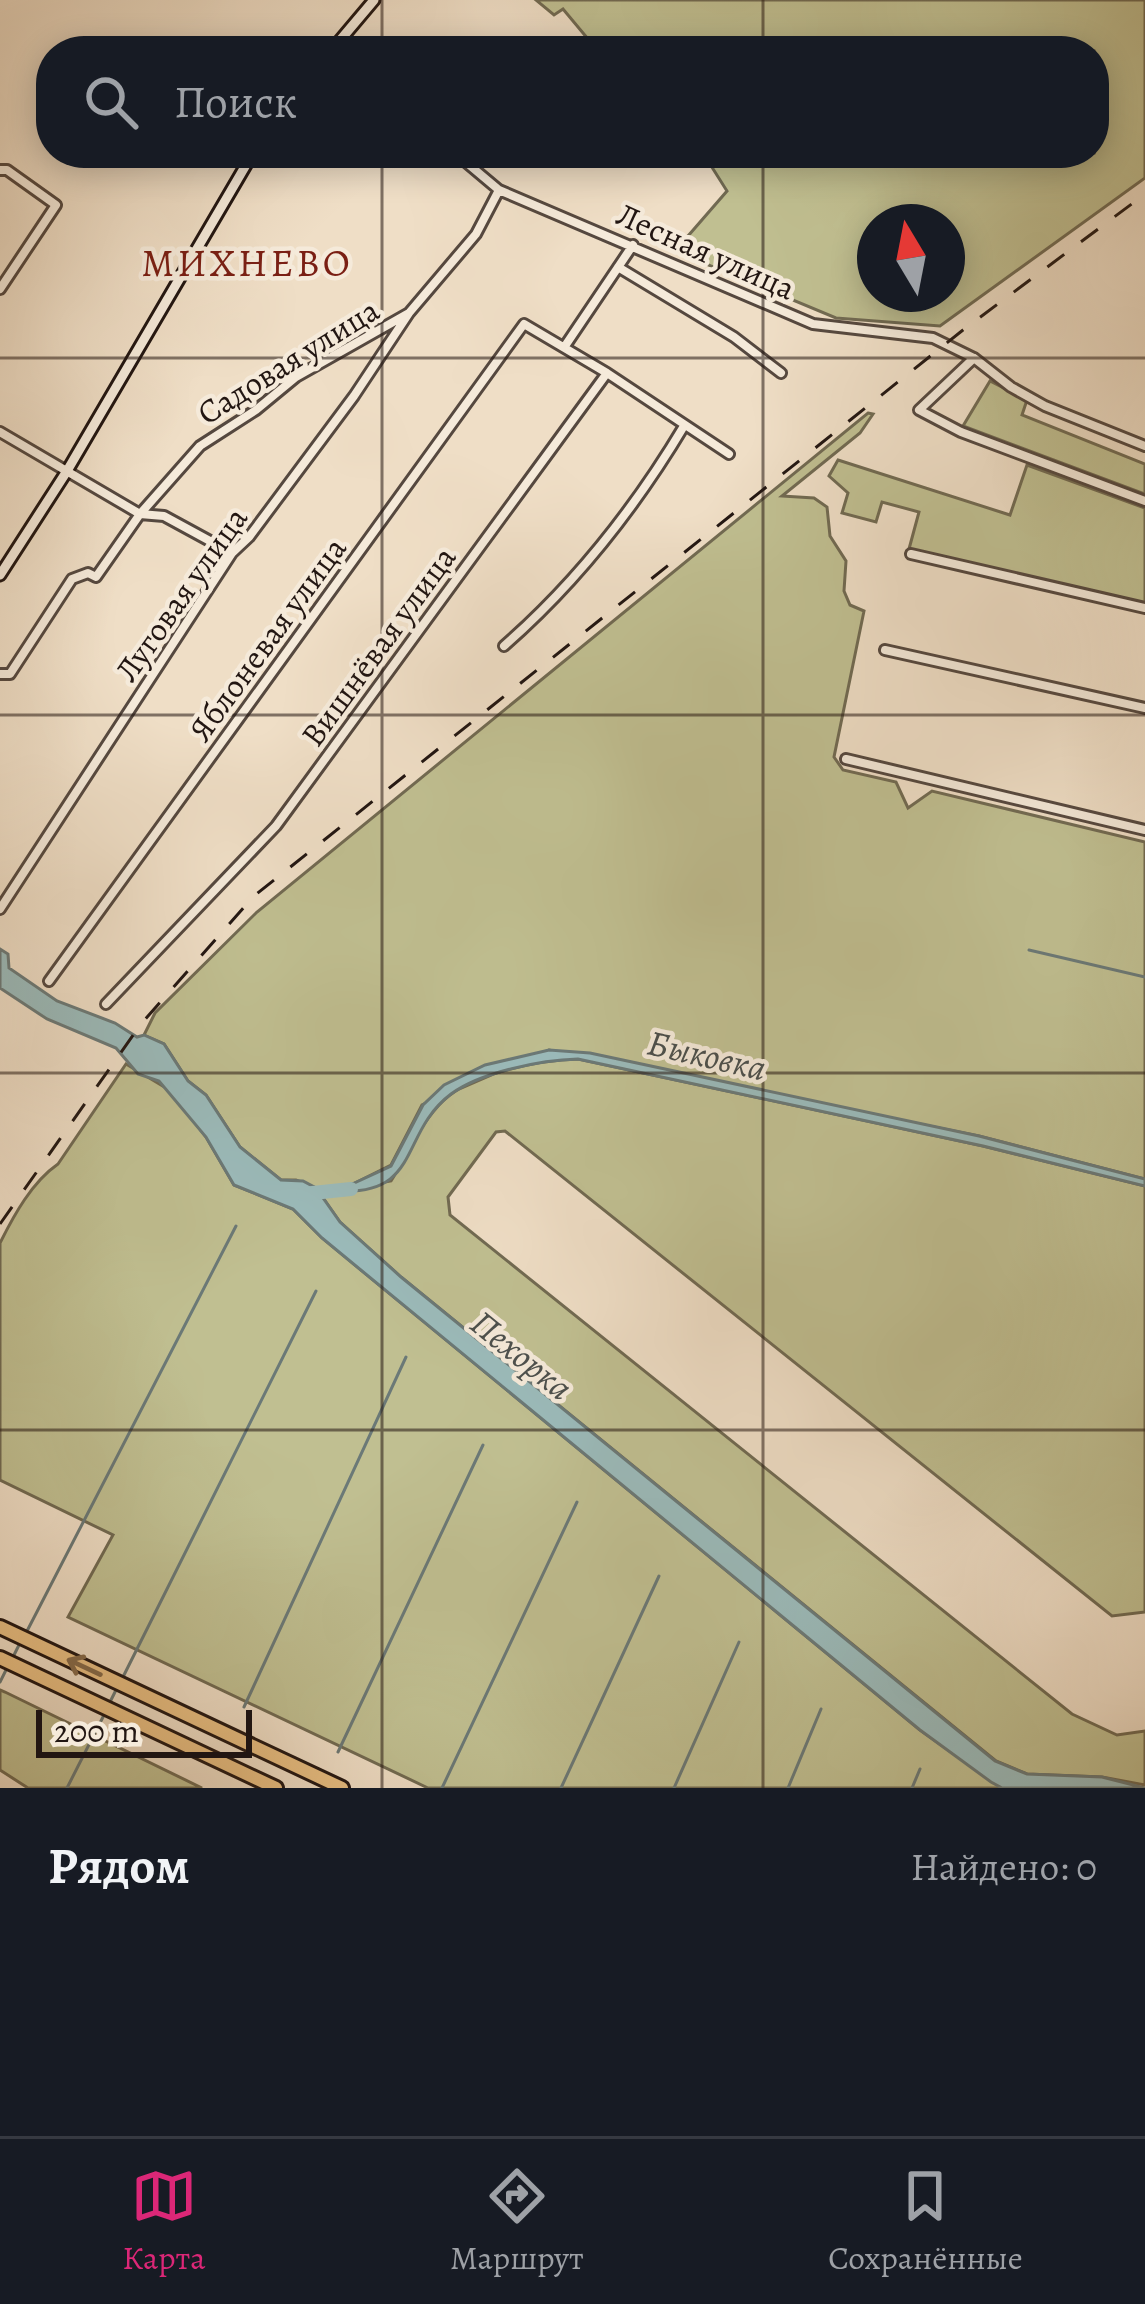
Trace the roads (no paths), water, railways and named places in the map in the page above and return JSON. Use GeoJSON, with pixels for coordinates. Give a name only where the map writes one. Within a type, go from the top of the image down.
{"type":"FeatureCollection","features":[{"type":"Feature","properties":{"kind":"highway"},"geometry":{"type":"LineString","coordinates":[[0,1627],[342,1788]]}},
{"type":"Feature","properties":{"kind":"highway"},"geometry":{"type":"LineString","coordinates":[[0,1658],[277,1788]]}},
{"type":"Feature","properties":{"kind":"street"},"geometry":{"type":"LineString","coordinates":[[344,36],[374,0]]}},
{"type":"Feature","properties":{"kind":"street"},"geometry":{"type":"LineString","coordinates":[[0,575],[67,471],[245,168]]}},
{"type":"Feature","properties":{"kind":"street","name":"Лесная улица"},"geometry":{"type":"LineString","coordinates":[[473,168],[499,190],[813,324],[934,338],[974,358]]}},
{"type":"Feature","properties":{"kind":"street"},"geometry":{"type":"LineString","coordinates":[[0,289],[56,205],[4,170]]}},
{"type":"Feature","properties":{"kind":"street","name":"Садовая улица"},"geometry":{"type":"LineString","coordinates":[[5,674],[67,584],[78,576],[96,577],[140,514],[200,446],[296,377],[409,313],[476,234],[499,190]]}},
{"type":"Feature","properties":{"kind":"street"},"geometry":{"type":"LineString","coordinates":[[633,245],[566,346],[729,454]]}},
{"type":"Feature","properties":{"kind":"street"},"geometry":{"type":"LineString","coordinates":[[618,267],[734,337],[781,373]]}},
{"type":"Feature","properties":{"kind":"street","name":"Луговая улица"},"geometry":{"type":"LineString","coordinates":[[0,909],[232,553],[249,537],[354,396],[409,313]]}},
{"type":"Feature","properties":{"kind":"street","name":"Яблоневая улица"},"geometry":{"type":"LineString","coordinates":[[49,981],[524,324],[566,346]]}},
{"type":"Feature","properties":{"kind":"street"},"geometry":{"type":"LineString","coordinates":[[1145,446],[1046,406],[1011,387],[974,358],[919,410],[961,432],[1145,501]]}},
{"type":"Feature","properties":{"kind":"street","name":"Вишнёвая улица"},"geometry":{"type":"LineString","coordinates":[[106,1004],[276,826],[607,373]]}},
{"type":"Feature","properties":{"kind":"street"},"geometry":{"type":"LineString","coordinates":[[504,646],[558,599],[584,568],[684,426]]}},
{"type":"Feature","properties":{"kind":"street"},"geometry":{"type":"LineString","coordinates":[[0,432],[140,514],[164,516],[232,553]]}},
{"type":"Feature","properties":{"kind":"street"},"geometry":{"type":"LineString","coordinates":[[911,554],[1145,608]]}},
{"type":"Feature","properties":{"kind":"street"},"geometry":{"type":"LineString","coordinates":[[885,650],[1145,708]]}},
{"type":"Feature","properties":{"kind":"street"},"geometry":{"type":"LineString","coordinates":[[846,759],[1145,830]]}},
{"type":"Feature","properties":{"kind":"water"},"geometry":{"type":"Polygon","coordinates":[[[0,949],[8,954],[9,968],[57,1001],[164,1044],[240,1147],[281,1180],[303,1181],[316,1188],[340,1222],[401,1277],[995,1761],[1027,1774],[1102,1777],[1145,1788],[1002,1788],[920,1730],[322,1238],[293,1209],[234,1185],[206,1137],[159,1081],[138,1074],[116,1048],[47,1019],[0,988],[0,949]]]}},
{"type":"Feature","properties":{"kind":"water"},"geometry":{"type":"Polygon","coordinates":[[[549,1050],[590,1053],[979,1136],[1145,1179],[1145,1186],[983,1146],[578,1059],[512,1069],[464,1086],[435,1110],[397,1173],[364,1190],[337,1191],[391,1166],[423,1105],[444,1085],[485,1065],[549,1050]]]}},
{"type":"Feature","properties":{"kind":"waterway"},"geometry":{"type":"LineString","coordinates":[[1029,950],[1145,977]]}},
{"type":"Feature","properties":{"kind":"waterway","name":"Быковка"},"geometry":{"type":"LineString","coordinates":[[303,1194],[351,1189]]}},
{"type":"Feature","properties":{"kind":"waterway"},"geometry":{"type":"LineString","coordinates":[[26,1633],[236,1226]]}},
{"type":"Feature","properties":{"kind":"waterway"},"geometry":{"type":"LineString","coordinates":[[122,1679],[316,1291]]}},
{"type":"Feature","properties":{"kind":"waterway"},"geometry":{"type":"LineString","coordinates":[[244,1707],[406,1357]]}},
{"type":"Feature","properties":{"kind":"waterway"},"geometry":{"type":"LineString","coordinates":[[338,1752],[483,1445]]}},
{"type":"Feature","properties":{"kind":"waterway"},"geometry":{"type":"LineString","coordinates":[[442,1788],[577,1502]]}},
{"type":"Feature","properties":{"kind":"waterway"},"geometry":{"type":"LineString","coordinates":[[561,1788],[659,1576]]}},
{"type":"Feature","properties":{"kind":"waterway"},"geometry":{"type":"LineString","coordinates":[[12,1659],[21,1641]]}},
{"type":"Feature","properties":{"kind":"waterway"},"geometry":{"type":"LineString","coordinates":[[674,1788],[739,1642]]}},
{"type":"Feature","properties":{"kind":"waterway"},"geometry":{"type":"LineString","coordinates":[[0,1682],[7,1668]]}},
{"type":"Feature","properties":{"kind":"waterway"},"geometry":{"type":"LineString","coordinates":[[108,1706],[117,1688]]}},
{"type":"Feature","properties":{"kind":"waterway"},"geometry":{"type":"LineString","coordinates":[[788,1788],[821,1709]]}},
{"type":"Feature","properties":{"kind":"waterway"},"geometry":{"type":"LineString","coordinates":[[67,1788],[104,1715]]}},
{"type":"Feature","properties":{"kind":"waterway"},"geometry":{"type":"LineString","coordinates":[[912,1788],[920,1769]]}},
{"type":"Feature","properties":{"kind":"railway"},"geometry":{"type":"LineString","coordinates":[[0,1224],[141,1024],[254,896],[963,330],[1145,194]]}},
{"type":"Feature","properties":{"kind":"district","name":"МИХНЕВО"},"geometry":{"type":"Point","coordinates":[247,262]}},
{"type":"Feature","properties":{"kind":"water label","name":"Пехорка"},"geometry":{"type":"Point","coordinates":[522,1355]}}]}
